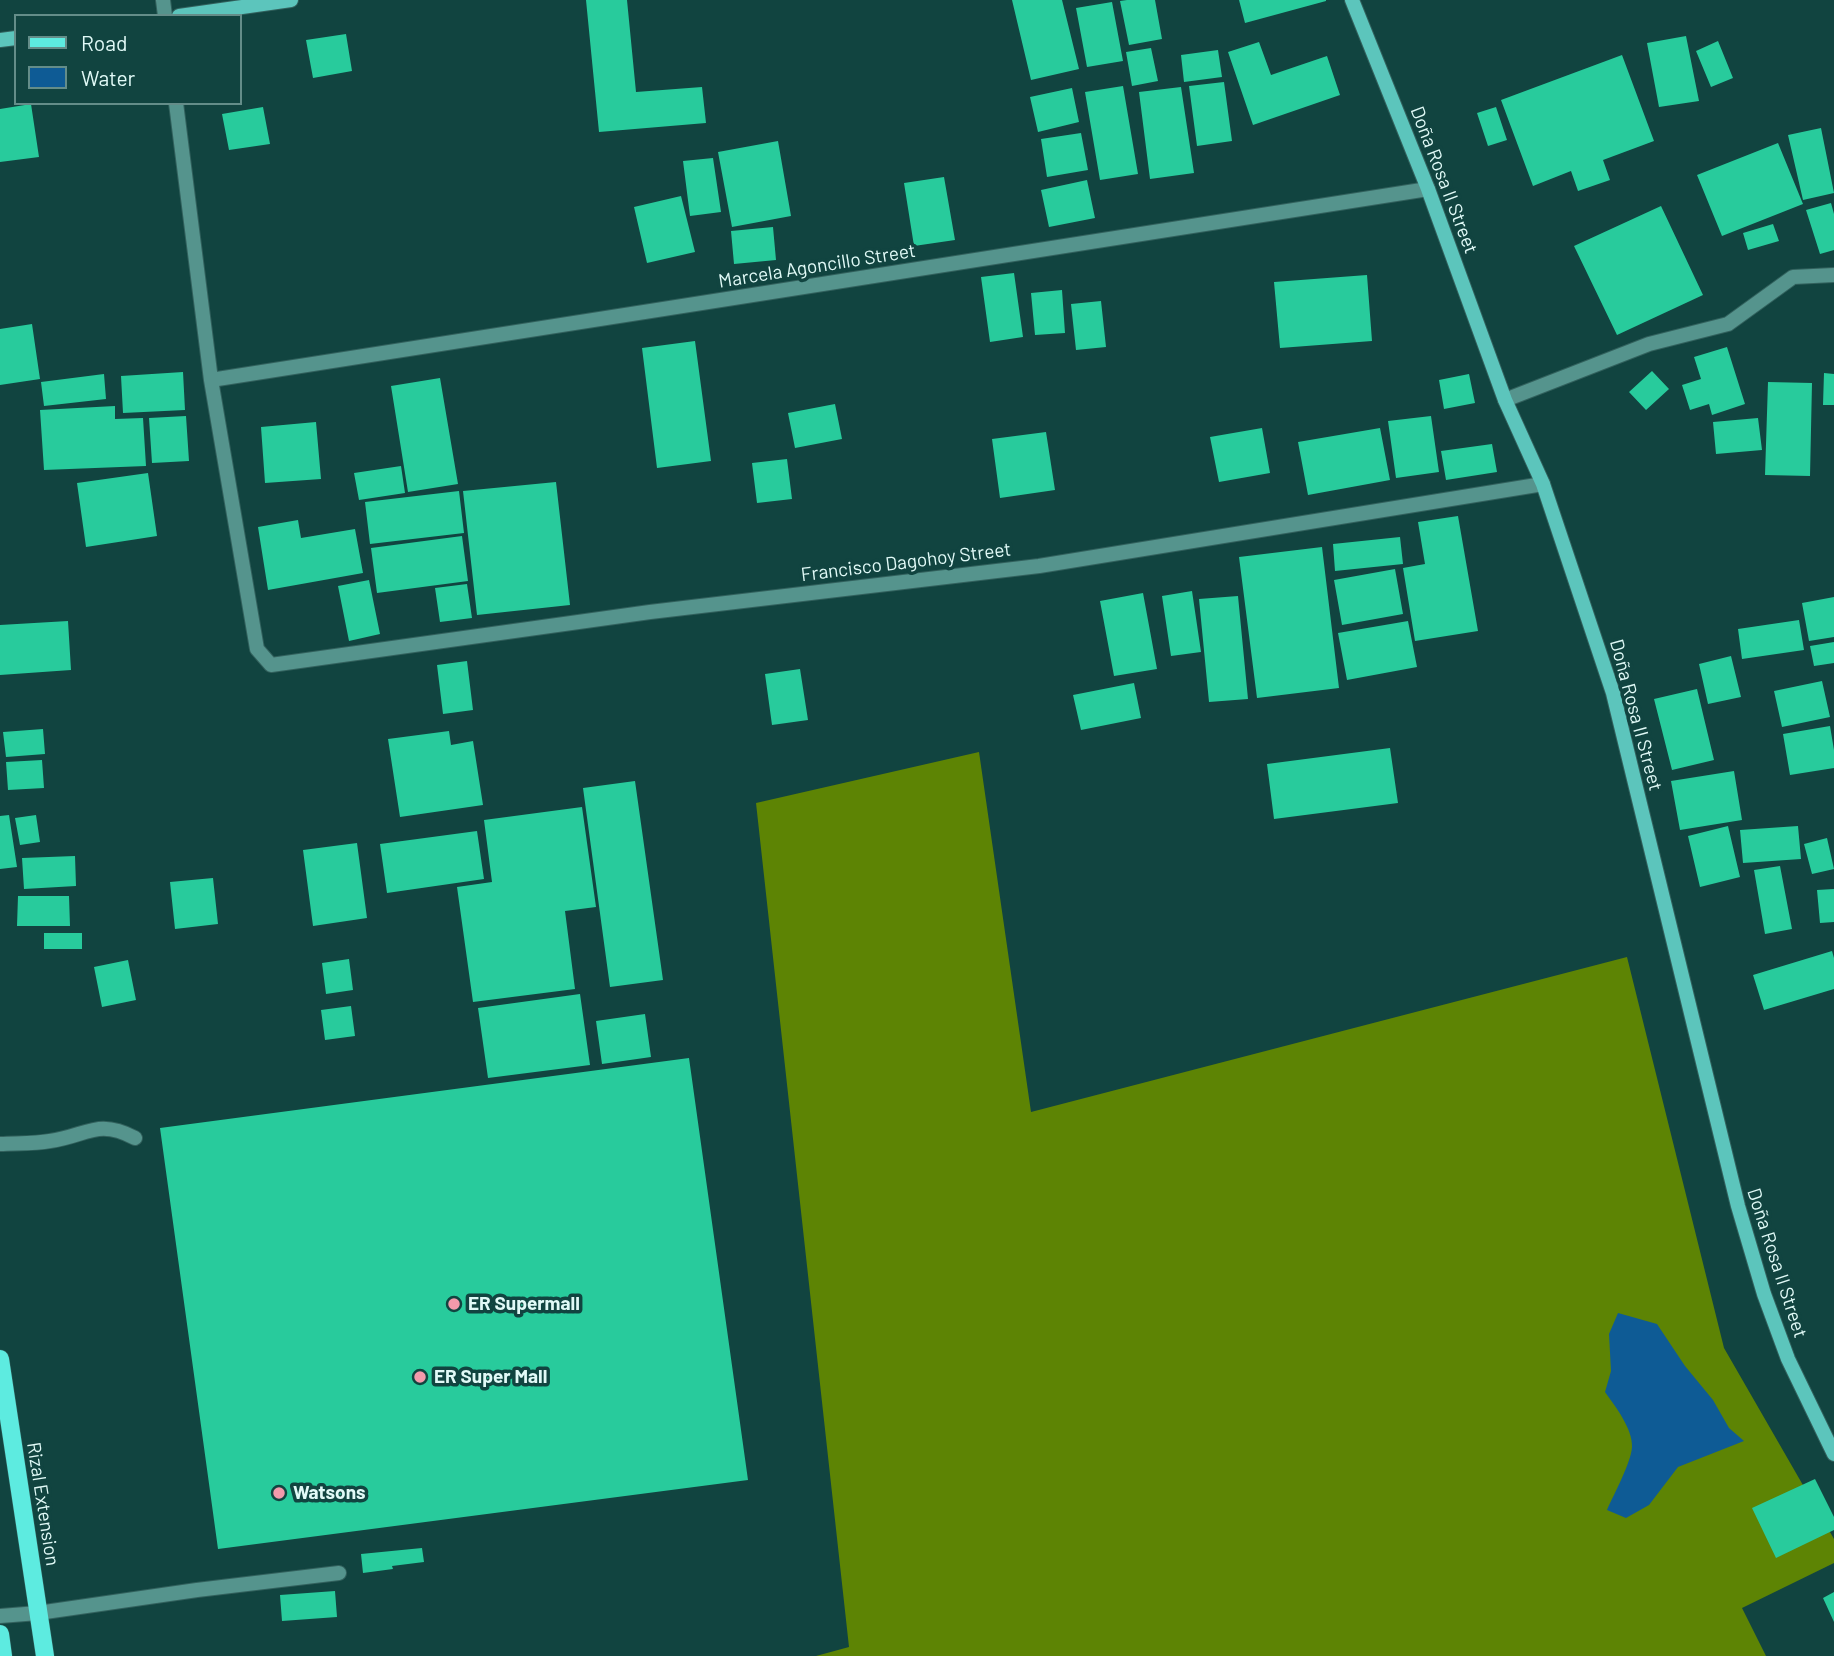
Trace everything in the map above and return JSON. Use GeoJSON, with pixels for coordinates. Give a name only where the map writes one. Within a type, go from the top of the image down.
{"type":"FeatureCollection","features":[{"type":"Feature","properties":{"kind":"main road"},"geometry":{"type":"LineString","coordinates":[[193,14],[291,0]]}},
{"type":"Feature","properties":{"kind":"main road","name":"Doña Rosa II Street"},"geometry":{"type":"LineString","coordinates":[[1352,0],[1428,189],[1505,400],[1543,484],[1613,693],[1741,1219],[1788,1359],[1834,1454]]}},
{"type":"Feature","properties":{"kind":"main road","name":"Rizal Extension"},"geometry":{"type":"LineString","coordinates":[[0,1359],[45,1656]]}},
{"type":"Feature","properties":{"kind":"main road"},"geometry":{"type":"LineString","coordinates":[[0,1634],[3,1656]]}},
{"type":"Feature","properties":{"kind":"street"},"geometry":{"type":"LineString","coordinates":[[176,105],[211,380]]}},
{"type":"Feature","properties":{"kind":"street","name":"Marcela Agoncillo Street"},"geometry":{"type":"LineString","coordinates":[[211,380],[1428,189]]}},
{"type":"Feature","properties":{"kind":"street"},"geometry":{"type":"LineString","coordinates":[[1505,400],[1649,344],[1728,324],[1793,277],[1834,275]]}},
{"type":"Feature","properties":{"kind":"street","name":"Francisco Dagohoy Street"},"geometry":{"type":"LineString","coordinates":[[211,380],[257,649],[271,665],[649,612],[1039,566],[1543,484]]}},
{"type":"Feature","properties":{"kind":"street"},"geometry":{"type":"LineString","coordinates":[[0,1144],[51,1141],[101,1128],[119,1130],[135,1138]]}},
{"type":"Feature","properties":{"kind":"street"},"geometry":{"type":"LineString","coordinates":[[0,1616],[339,1573]]}},
{"type":"Feature","properties":{"kind":"green space"},"geometry":{"type":"Polygon","coordinates":[[[979,752],[1031,1112],[1627,957],[1724,1348],[1834,1539],[1834,1563],[1742,1608],[1766,1656],[816,1656],[849,1647],[756,803],[979,752]]]}},
{"type":"Feature","properties":{"kind":"water"},"geometry":{"type":"Polygon","coordinates":[[[1618,1313],[1657,1324],[1685,1366],[1713,1400],[1729,1428],[1744,1441],[1678,1467],[1649,1505],[1626,1518],[1607,1510],[1632,1447],[1627,1425],[1605,1392],[1611,1371],[1609,1334],[1618,1313]]]}},
{"type":"Feature","properties":{"kind":"building"},"geometry":{"type":"Polygon","coordinates":[[[586,0],[627,0],[636,92],[702,87],[706,123],[599,132],[586,0]]]}},
{"type":"Feature","properties":{"kind":"building"},"geometry":{"type":"Polygon","coordinates":[[[1012,0],[1062,0],[1079,69],[1031,80],[1012,0]]]}},
{"type":"Feature","properties":{"kind":"building"},"geometry":{"type":"Polygon","coordinates":[[[1155,0],[1162,39],[1129,45],[1120,1],[1155,0]]]}},
{"type":"Feature","properties":{"kind":"building"},"geometry":{"type":"Polygon","coordinates":[[[1239,0],[1326,0],[1326,1],[1245,23],[1239,0]]]}},
{"type":"Feature","properties":{"kind":"building"},"geometry":{"type":"Polygon","coordinates":[[[1112,2],[1123,61],[1087,67],[1076,8],[1112,2]]]}},
{"type":"Feature","properties":{"kind":"building"},"geometry":{"type":"Polygon","coordinates":[[[346,34],[352,71],[313,78],[306,40],[346,34]]]}},
{"type":"Feature","properties":{"kind":"building"},"geometry":{"type":"Polygon","coordinates":[[[1686,36],[1699,101],[1659,107],[1647,43],[1686,36]]]}},
{"type":"Feature","properties":{"kind":"building"},"geometry":{"type":"Polygon","coordinates":[[[1718,41],[1733,78],[1711,87],[1696,51],[1718,41]]]}},
{"type":"Feature","properties":{"kind":"building"},"geometry":{"type":"Polygon","coordinates":[[[1259,42],[1271,75],[1327,56],[1340,95],[1253,125],[1228,52],[1259,42]]]}},
{"type":"Feature","properties":{"kind":"building"},"geometry":{"type":"Polygon","coordinates":[[[1151,48],[1158,81],[1132,86],[1126,52],[1151,48]]]}},
{"type":"Feature","properties":{"kind":"building"},"geometry":{"type":"Polygon","coordinates":[[[1218,50],[1222,77],[1184,82],[1181,55],[1218,50]]]}},
{"type":"Feature","properties":{"kind":"building"},"geometry":{"type":"Polygon","coordinates":[[[1622,55],[1654,141],[1603,160],[1610,180],[1578,191],[1571,171],[1533,186],[1501,100],[1622,55]]]}},
{"type":"Feature","properties":{"kind":"building"},"geometry":{"type":"Polygon","coordinates":[[[1224,82],[1232,141],[1197,146],[1189,86],[1224,82]]]}},
{"type":"Feature","properties":{"kind":"building"},"geometry":{"type":"Polygon","coordinates":[[[1123,86],[1138,174],[1100,180],[1085,92],[1123,86]]]}},
{"type":"Feature","properties":{"kind":"building"},"geometry":{"type":"Polygon","coordinates":[[[1181,87],[1194,173],[1150,179],[1139,92],[1181,87]]]}},
{"type":"Feature","properties":{"kind":"building"},"geometry":{"type":"Polygon","coordinates":[[[1072,88],[1079,122],[1038,132],[1030,97],[1072,88]]]}},
{"type":"Feature","properties":{"kind":"building"},"geometry":{"type":"Polygon","coordinates":[[[31,105],[39,157],[0,162],[0,109],[31,105]]]}},
{"type":"Feature","properties":{"kind":"building"},"geometry":{"type":"Polygon","coordinates":[[[263,107],[270,144],[229,150],[222,114],[263,107]]]}},
{"type":"Feature","properties":{"kind":"building"},"geometry":{"type":"Polygon","coordinates":[[[1496,107],[1507,140],[1488,146],[1477,113],[1496,107]]]}},
{"type":"Feature","properties":{"kind":"building"},"geometry":{"type":"Polygon","coordinates":[[[1821,128],[1834,193],[1803,200],[1788,135],[1821,128]]]}},
{"type":"Feature","properties":{"kind":"building"},"geometry":{"type":"Polygon","coordinates":[[[1081,133],[1088,170],[1047,177],[1041,139],[1081,133]]]}},
{"type":"Feature","properties":{"kind":"building"},"geometry":{"type":"Polygon","coordinates":[[[778,141],[791,216],[732,227],[718,152],[778,141]]]}},
{"type":"Feature","properties":{"kind":"building"},"geometry":{"type":"Polygon","coordinates":[[[1778,143],[1803,204],[1722,236],[1697,175],[1778,143]]]}},
{"type":"Feature","properties":{"kind":"building"},"geometry":{"type":"Polygon","coordinates":[[[713,158],[721,212],[690,216],[683,161],[713,158]]]}},
{"type":"Feature","properties":{"kind":"building"},"geometry":{"type":"Polygon","coordinates":[[[944,177],[955,240],[914,246],[904,183],[944,177]]]}},
{"type":"Feature","properties":{"kind":"building"},"geometry":{"type":"Polygon","coordinates":[[[1087,180],[1095,218],[1049,227],[1041,190],[1087,180]]]}},
{"type":"Feature","properties":{"kind":"building"},"geometry":{"type":"Polygon","coordinates":[[[681,196],[695,252],[647,263],[634,207],[681,196]]]}},
{"type":"Feature","properties":{"kind":"building"},"geometry":{"type":"Polygon","coordinates":[[[1831,203],[1834,214],[1834,250],[1820,254],[1806,210],[1831,203]]]}},
{"type":"Feature","properties":{"kind":"building"},"geometry":{"type":"Polygon","coordinates":[[[1661,206],[1703,295],[1617,335],[1574,246],[1661,206]]]}},
{"type":"Feature","properties":{"kind":"building"},"geometry":{"type":"Polygon","coordinates":[[[1773,224],[1779,241],[1748,250],[1743,233],[1773,224]]]}},
{"type":"Feature","properties":{"kind":"building"},"geometry":{"type":"Polygon","coordinates":[[[773,227],[776,260],[734,264],[731,231],[773,227]]]}},
{"type":"Feature","properties":{"kind":"building"},"geometry":{"type":"Polygon","coordinates":[[[1014,273],[1023,337],[990,342],[981,277],[1014,273]]]}},
{"type":"Feature","properties":{"kind":"building"},"geometry":{"type":"Polygon","coordinates":[[[1367,275],[1372,341],[1280,348],[1274,282],[1367,275]]]}},
{"type":"Feature","properties":{"kind":"building"},"geometry":{"type":"Polygon","coordinates":[[[1062,290],[1065,333],[1035,335],[1031,293],[1062,290]]]}},
{"type":"Feature","properties":{"kind":"building"},"geometry":{"type":"Polygon","coordinates":[[[1101,301],[1106,347],[1076,350],[1071,304],[1101,301]]]}},
{"type":"Feature","properties":{"kind":"building"},"geometry":{"type":"Polygon","coordinates":[[[32,324],[40,379],[0,385],[0,329],[32,324]]]}},
{"type":"Feature","properties":{"kind":"building"},"geometry":{"type":"Polygon","coordinates":[[[695,341],[711,461],[657,468],[642,348],[695,341]]]}},
{"type":"Feature","properties":{"kind":"building"},"geometry":{"type":"Polygon","coordinates":[[[1727,347],[1745,404],[1712,415],[1709,404],[1690,410],[1682,385],[1701,379],[1694,357],[1727,347]]]}},
{"type":"Feature","properties":{"kind":"building"},"geometry":{"type":"Polygon","coordinates":[[[1652,371],[1669,389],[1646,410],[1629,392],[1652,371]]]}},
{"type":"Feature","properties":{"kind":"building"},"geometry":{"type":"Polygon","coordinates":[[[183,372],[185,410],[123,413],[121,376],[183,372]]]}},
{"type":"Feature","properties":{"kind":"building"},"geometry":{"type":"Polygon","coordinates":[[[1824,373],[1834,374],[1834,405],[1823,405],[1824,373]]]}},
{"type":"Feature","properties":{"kind":"building"},"geometry":{"type":"Polygon","coordinates":[[[104,374],[106,399],[44,406],[41,382],[104,374]]]}},
{"type":"Feature","properties":{"kind":"building"},"geometry":{"type":"Polygon","coordinates":[[[1469,374],[1475,403],[1444,409],[1439,380],[1469,374]]]}},
{"type":"Feature","properties":{"kind":"building"},"geometry":{"type":"Polygon","coordinates":[[[440,378],[458,484],[408,492],[391,386],[440,378]]]}},
{"type":"Feature","properties":{"kind":"building"},"geometry":{"type":"Polygon","coordinates":[[[1768,382],[1812,383],[1810,476],[1765,475],[1768,382]]]}},
{"type":"Feature","properties":{"kind":"building"},"geometry":{"type":"Polygon","coordinates":[[[835,404],[842,439],[795,448],[788,413],[835,404]]]}},
{"type":"Feature","properties":{"kind":"building"},"geometry":{"type":"Polygon","coordinates":[[[115,406],[115,419],[143,418],[146,466],[44,470],[40,410],[115,406]]]}},
{"type":"Feature","properties":{"kind":"building"},"geometry":{"type":"Polygon","coordinates":[[[186,416],[189,461],[152,463],[149,418],[186,416]]]}},
{"type":"Feature","properties":{"kind":"building"},"geometry":{"type":"Polygon","coordinates":[[[1431,416],[1439,472],[1396,478],[1388,421],[1431,416]]]}},
{"type":"Feature","properties":{"kind":"building"},"geometry":{"type":"Polygon","coordinates":[[[1758,418],[1762,450],[1716,454],[1713,422],[1758,418]]]}},
{"type":"Feature","properties":{"kind":"building"},"geometry":{"type":"Polygon","coordinates":[[[316,422],[321,479],[265,483],[261,427],[316,422]]]}},
{"type":"Feature","properties":{"kind":"building"},"geometry":{"type":"Polygon","coordinates":[[[1262,428],[1270,473],[1219,482],[1210,437],[1262,428]]]}},
{"type":"Feature","properties":{"kind":"building"},"geometry":{"type":"Polygon","coordinates":[[[1380,428],[1390,480],[1308,495],[1298,442],[1380,428]]]}},
{"type":"Feature","properties":{"kind":"building"},"geometry":{"type":"Polygon","coordinates":[[[1046,432],[1055,490],[1000,498],[992,439],[1046,432]]]}},
{"type":"Feature","properties":{"kind":"building"},"geometry":{"type":"Polygon","coordinates":[[[1492,444],[1497,472],[1446,480],[1441,451],[1492,444]]]}},
{"type":"Feature","properties":{"kind":"building"},"geometry":{"type":"Polygon","coordinates":[[[787,459],[792,499],[757,503],[752,463],[787,459]]]}},
{"type":"Feature","properties":{"kind":"building"},"geometry":{"type":"Polygon","coordinates":[[[401,466],[405,493],[359,500],[354,473],[401,466]]]}},
{"type":"Feature","properties":{"kind":"building"},"geometry":{"type":"Polygon","coordinates":[[[148,473],[157,536],[86,547],[77,483],[148,473]]]}},
{"type":"Feature","properties":{"kind":"building"},"geometry":{"type":"Polygon","coordinates":[[[556,482],[570,605],[477,615],[463,491],[556,482]]]}},
{"type":"Feature","properties":{"kind":"building"},"geometry":{"type":"Polygon","coordinates":[[[459,491],[464,533],[370,544],[365,502],[459,491]]]}},
{"type":"Feature","properties":{"kind":"building"},"geometry":{"type":"Polygon","coordinates":[[[1458,516],[1478,631],[1415,641],[1403,568],[1425,564],[1418,522],[1458,516]]]}},
{"type":"Feature","properties":{"kind":"building"},"geometry":{"type":"Polygon","coordinates":[[[298,520],[301,538],[355,529],[363,573],[268,590],[258,527],[298,520]]]}},
{"type":"Feature","properties":{"kind":"building"},"geometry":{"type":"Polygon","coordinates":[[[462,536],[468,581],[377,593],[371,548],[462,536]]]}},
{"type":"Feature","properties":{"kind":"building"},"geometry":{"type":"Polygon","coordinates":[[[1400,537],[1403,564],[1335,571],[1333,544],[1400,537]]]}},
{"type":"Feature","properties":{"kind":"building"},"geometry":{"type":"Polygon","coordinates":[[[1322,547],[1339,688],[1257,698],[1239,557],[1322,547]]]}},
{"type":"Feature","properties":{"kind":"building"},"geometry":{"type":"Polygon","coordinates":[[[1395,569],[1403,614],[1342,625],[1334,580],[1395,569]]]}},
{"type":"Feature","properties":{"kind":"building"},"geometry":{"type":"Polygon","coordinates":[[[369,580],[380,634],[349,641],[338,586],[369,580]]]}},
{"type":"Feature","properties":{"kind":"building"},"geometry":{"type":"Polygon","coordinates":[[[467,584],[472,618],[440,622],[435,588],[467,584]]]}},
{"type":"Feature","properties":{"kind":"building"},"geometry":{"type":"Polygon","coordinates":[[[1192,591],[1201,652],[1171,656],[1162,596],[1192,591]]]}},
{"type":"Feature","properties":{"kind":"building"},"geometry":{"type":"Polygon","coordinates":[[[1143,593],[1157,669],[1114,676],[1100,601],[1143,593]]]}},
{"type":"Feature","properties":{"kind":"building"},"geometry":{"type":"Polygon","coordinates":[[[1238,596],[1248,699],[1209,702],[1199,599],[1238,596]]]}},
{"type":"Feature","properties":{"kind":"building"},"geometry":{"type":"Polygon","coordinates":[[[1834,597],[1834,637],[1809,641],[1802,603],[1834,597]]]}},
{"type":"Feature","properties":{"kind":"building"},"geometry":{"type":"Polygon","coordinates":[[[1799,620],[1804,650],[1742,659],[1738,629],[1799,620]]]}},
{"type":"Feature","properties":{"kind":"building"},"geometry":{"type":"Polygon","coordinates":[[[68,621],[71,670],[0,675],[0,625],[68,621]]]}},
{"type":"Feature","properties":{"kind":"building"},"geometry":{"type":"Polygon","coordinates":[[[1408,621],[1417,667],[1347,680],[1338,633],[1408,621]]]}},
{"type":"Feature","properties":{"kind":"building"},"geometry":{"type":"Polygon","coordinates":[[[1834,642],[1834,663],[1814,666],[1810,646],[1834,642]]]}},
{"type":"Feature","properties":{"kind":"building"},"geometry":{"type":"Polygon","coordinates":[[[1731,656],[1741,697],[1708,704],[1699,664],[1731,656]]]}},
{"type":"Feature","properties":{"kind":"building"},"geometry":{"type":"Polygon","coordinates":[[[467,661],[473,710],[443,714],[437,665],[467,661]]]}},
{"type":"Feature","properties":{"kind":"building"},"geometry":{"type":"Polygon","coordinates":[[[800,669],[808,720],[772,725],[765,674],[800,669]]]}},
{"type":"Feature","properties":{"kind":"building"},"geometry":{"type":"Polygon","coordinates":[[[1822,681],[1830,717],[1782,727],[1774,691],[1822,681]]]}},
{"type":"Feature","properties":{"kind":"building"},"geometry":{"type":"Polygon","coordinates":[[[1134,683],[1141,718],[1081,730],[1073,695],[1134,683]]]}},
{"type":"Feature","properties":{"kind":"building"},"geometry":{"type":"Polygon","coordinates":[[[1697,689],[1714,760],[1672,770],[1654,699],[1697,689]]]}},
{"type":"Feature","properties":{"kind":"building"},"geometry":{"type":"Polygon","coordinates":[[[1830,726],[1834,768],[1790,775],[1783,734],[1830,726]]]}},
{"type":"Feature","properties":{"kind":"building"},"geometry":{"type":"Polygon","coordinates":[[[43,729],[45,754],[6,757],[3,732],[43,729]]]}},
{"type":"Feature","properties":{"kind":"building"},"geometry":{"type":"Polygon","coordinates":[[[449,731],[451,745],[473,741],[483,805],[400,817],[388,739],[449,731]]]}},
{"type":"Feature","properties":{"kind":"building"},"geometry":{"type":"Polygon","coordinates":[[[1390,748],[1398,803],[1274,819],[1267,764],[1390,748]]]}},
{"type":"Feature","properties":{"kind":"building"},"geometry":{"type":"Polygon","coordinates":[[[42,760],[44,788],[8,790],[6,762],[42,760]]]}},
{"type":"Feature","properties":{"kind":"building"},"geometry":{"type":"Polygon","coordinates":[[[1734,771],[1742,820],[1680,830],[1671,781],[1734,771]]]}},
{"type":"Feature","properties":{"kind":"building"},"geometry":{"type":"Polygon","coordinates":[[[635,781],[663,980],[610,987],[583,788],[635,781]]]}},
{"type":"Feature","properties":{"kind":"building"},"geometry":{"type":"Polygon","coordinates":[[[582,807],[596,907],[565,911],[575,989],[473,1002],[457,887],[492,882],[484,820],[582,807]]]}},
{"type":"Feature","properties":{"kind":"building"},"geometry":{"type":"Polygon","coordinates":[[[9,815],[17,867],[0,869],[0,816],[9,815]]]}},
{"type":"Feature","properties":{"kind":"building"},"geometry":{"type":"Polygon","coordinates":[[[36,815],[40,842],[20,845],[15,818],[36,815]]]}},
{"type":"Feature","properties":{"kind":"building"},"geometry":{"type":"Polygon","coordinates":[[[1728,826],[1740,877],[1700,887],[1688,836],[1728,826]]]}},
{"type":"Feature","properties":{"kind":"building"},"geometry":{"type":"Polygon","coordinates":[[[1798,826],[1801,859],[1743,863],[1740,830],[1798,826]]]}},
{"type":"Feature","properties":{"kind":"building"},"geometry":{"type":"Polygon","coordinates":[[[477,831],[484,879],[387,893],[380,844],[477,831]]]}},
{"type":"Feature","properties":{"kind":"building"},"geometry":{"type":"Polygon","coordinates":[[[1827,838],[1834,869],[1812,874],[1804,844],[1827,838]]]}},
{"type":"Feature","properties":{"kind":"building"},"geometry":{"type":"Polygon","coordinates":[[[357,843],[367,918],[313,926],[303,850],[357,843]]]}},
{"type":"Feature","properties":{"kind":"building"},"geometry":{"type":"Polygon","coordinates":[[[75,856],[76,886],[24,889],[22,858],[75,856]]]}},
{"type":"Feature","properties":{"kind":"building"},"geometry":{"type":"Polygon","coordinates":[[[1780,866],[1792,929],[1765,934],[1754,870],[1780,866]]]}},
{"type":"Feature","properties":{"kind":"building"},"geometry":{"type":"Polygon","coordinates":[[[213,878],[218,924],[175,929],[170,882],[213,878]]]}},
{"type":"Feature","properties":{"kind":"building"},"geometry":{"type":"Polygon","coordinates":[[[1834,889],[1834,922],[1820,923],[1817,890],[1834,889]]]}},
{"type":"Feature","properties":{"kind":"building"},"geometry":{"type":"Polygon","coordinates":[[[18,896],[69,896],[70,926],[17,926],[18,896]]]}},
{"type":"Feature","properties":{"kind":"building"},"geometry":{"type":"Polygon","coordinates":[[[44,933],[82,933],[82,949],[44,949],[44,933]]]}},
{"type":"Feature","properties":{"kind":"building"},"geometry":{"type":"Polygon","coordinates":[[[1832,951],[1834,989],[1764,1010],[1753,975],[1832,951]]]}},
{"type":"Feature","properties":{"kind":"building"},"geometry":{"type":"Polygon","coordinates":[[[349,959],[353,990],[326,994],[322,963],[349,959]]]}},
{"type":"Feature","properties":{"kind":"building"},"geometry":{"type":"Polygon","coordinates":[[[128,960],[136,1000],[102,1007],[94,967],[128,960]]]}},
{"type":"Feature","properties":{"kind":"building"},"geometry":{"type":"Polygon","coordinates":[[[580,994],[590,1065],[488,1078],[478,1008],[580,994]]]}},
{"type":"Feature","properties":{"kind":"building"},"geometry":{"type":"Polygon","coordinates":[[[351,1006],[355,1036],[325,1040],[321,1010],[351,1006]]]}},
{"type":"Feature","properties":{"kind":"building"},"geometry":{"type":"Polygon","coordinates":[[[645,1014],[651,1057],[602,1064],[596,1021],[645,1014]]]}},
{"type":"Feature","properties":{"kind":"building","name":"ER Supermall"},"geometry":{"type":"Polygon","coordinates":[[[689,1058],[748,1480],[218,1549],[160,1128],[689,1058]]]}},
{"type":"Feature","properties":{"kind":"building"},"geometry":{"type":"Polygon","coordinates":[[[1815,1479],[1834,1517],[1834,1530],[1776,1558],[1752,1508],[1815,1479]]]}},
{"type":"Feature","properties":{"kind":"building"},"geometry":{"type":"Polygon","coordinates":[[[422,1548],[424,1562],[363,1573],[361,1554],[422,1548]]]}},
{"type":"Feature","properties":{"kind":"building"},"geometry":{"type":"Polygon","coordinates":[[[335,1591],[337,1617],[282,1621],[280,1595],[335,1591]]]}},
{"type":"Feature","properties":{"kind":"building"},"geometry":{"type":"Polygon","coordinates":[[[1834,1592],[1834,1622],[1823,1598],[1834,1592]]]}},
{"type":"Feature","properties":{"kind":"place","name":"ER Supermall"},"geometry":{"type":"Point","coordinates":[454,1304]}},
{"type":"Feature","properties":{"kind":"place","name":"ER Super Mall"},"geometry":{"type":"Point","coordinates":[420,1377]}},
{"type":"Feature","properties":{"kind":"place","name":"Watsons"},"geometry":{"type":"Point","coordinates":[279,1493]}}]}
